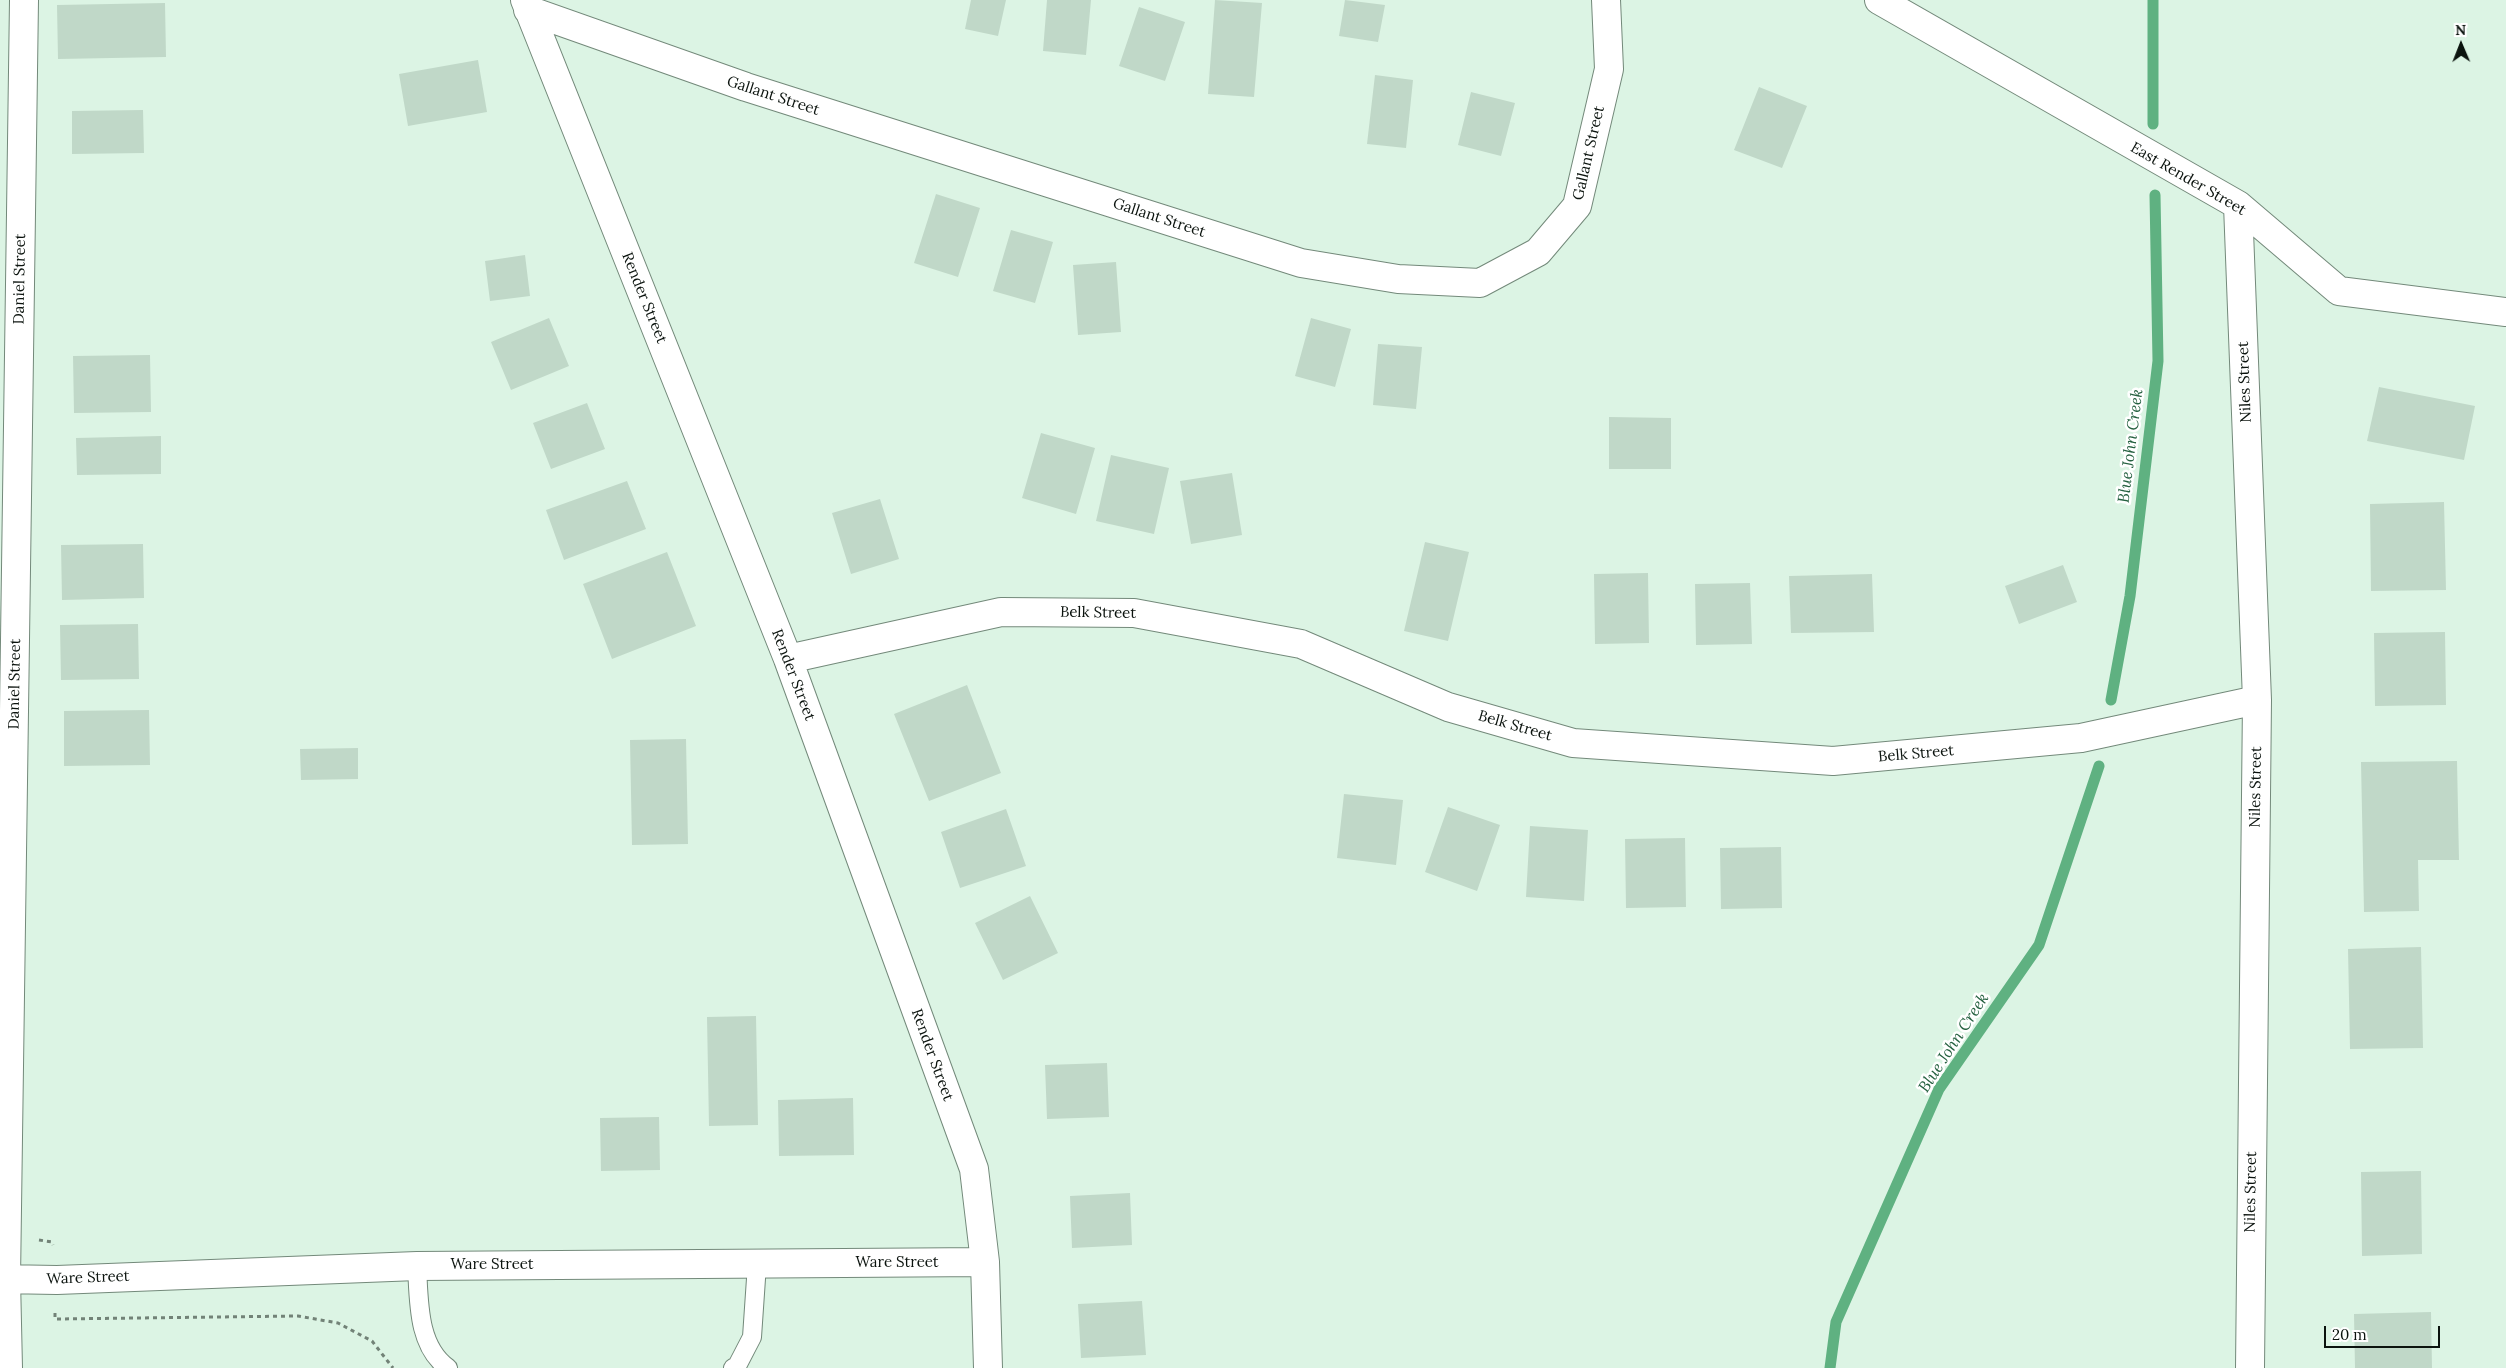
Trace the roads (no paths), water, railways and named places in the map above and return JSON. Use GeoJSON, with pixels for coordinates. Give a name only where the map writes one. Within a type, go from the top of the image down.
{"type":"FeatureCollection","features":[{"type":"Feature","properties":{"kind":"street","name":"Daniel Street"},"geometry":{"type":"LineString","coordinates":[[8,1368],[3,1279],[24,0]]}},
{"type":"Feature","properties":{"kind":"street","name":"Gallant Street"},"geometry":{"type":"LineString","coordinates":[[527,5],[746,87],[1301,263],[1398,279],[1480,283],[1538,252],[1577,206],[1609,69],[1606,0]]}},
{"type":"Feature","properties":{"kind":"street","name":"East Render Street"},"geometry":{"type":"LineString","coordinates":[[1879,0],[2238,206],[2339,291],[2506,312]]}},
{"type":"Feature","properties":{"kind":"street","name":"Render Street"},"geometry":{"type":"LineString","coordinates":[[527,5],[788,659],[974,1169],[985,1262],[988,1368]]}},
{"type":"Feature","properties":{"kind":"street","name":"Niles Street"},"geometry":{"type":"LineString","coordinates":[[2238,206],[2257,700],[2250,1368]]}},
{"type":"Feature","properties":{"kind":"street","name":"Belk Street"},"geometry":{"type":"LineString","coordinates":[[788,659],[1001,612],[1134,612],[1301,644],[1448,707],[1572,742],[1833,761],[2081,738],[2257,700]]}},
{"type":"Feature","properties":{"kind":"street","name":"Ware Street"},"geometry":{"type":"LineString","coordinates":[[3,1279],[57,1280],[417,1266],[985,1262]]}},
{"type":"Feature","properties":{"kind":"lane"},"geometry":{"type":"LineString","coordinates":[[733,1368],[737,1366],[752,1337],[757,1264]]}},
{"type":"Feature","properties":{"kind":"lane"},"geometry":{"type":"LineString","coordinates":[[417,1266],[422,1326],[437,1361],[448,1368]]}},
{"type":"Feature","properties":{"kind":"waterway","name":"Blue John Creek"},"geometry":{"type":"LineString","coordinates":[[2153,0],[2153,124]]}},
{"type":"Feature","properties":{"kind":"waterway","name":"Blue John Creek"},"geometry":{"type":"LineString","coordinates":[[2111,700],[2130,596],[2158,361],[2155,195]]}},
{"type":"Feature","properties":{"kind":"waterway","name":"Blue John Creek"},"geometry":{"type":"LineString","coordinates":[[1830,1368],[1836,1322],[1939,1089],[2039,945],[2099,766]]}}]}
